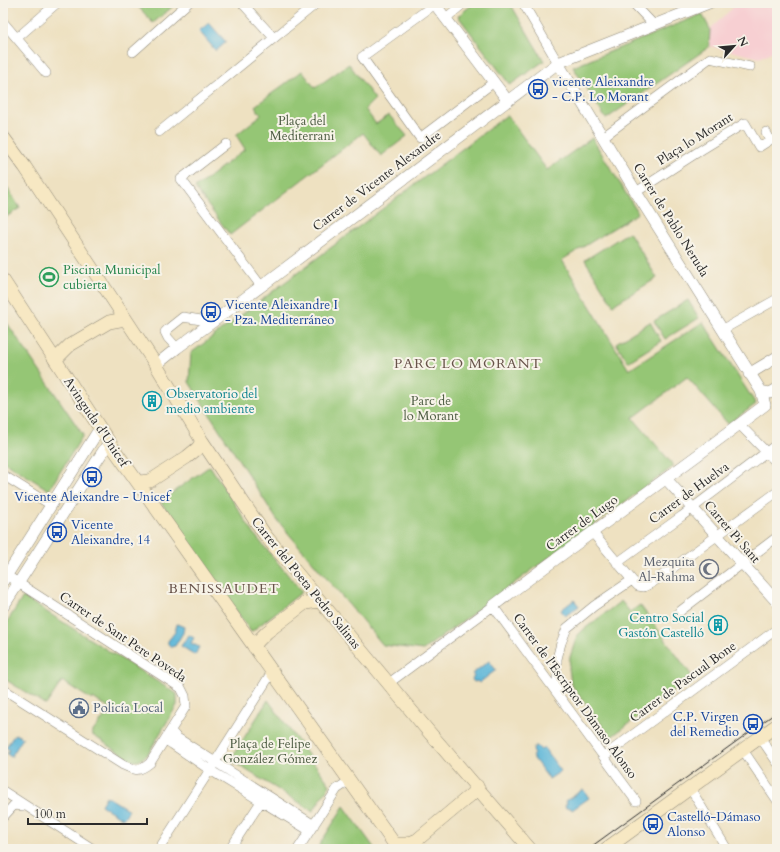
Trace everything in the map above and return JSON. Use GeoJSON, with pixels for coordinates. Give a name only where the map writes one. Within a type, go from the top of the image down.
{"type":"FeatureCollection","features":[{"type":"Feature","properties":{"kind":"main road","name":"Carrer del Poeta Pedro Salinas"},"geometry":{"type":"LineString","coordinates":[[3,137],[25,167],[156,365],[202,441],[265,536],[429,732],[530,849]]}},
{"type":"Feature","properties":{"kind":"main road","name":"Avinguda d'Unicef"},"geometry":{"type":"LineString","coordinates":[[3,280],[108,442],[138,482],[396,846],[417,840],[474,793],[477,786]]}},
{"type":"Feature","properties":{"kind":"main road"},"geometry":{"type":"LineString","coordinates":[[55,360],[70,345],[108,322],[125,319]]}},
{"type":"Feature","properties":{"kind":"main road"},"geometry":{"type":"LineString","coordinates":[[138,482],[150,481],[198,448],[202,441]]}},
{"type":"Feature","properties":{"kind":"main road"},"geometry":{"type":"LineString","coordinates":[[254,647],[267,632],[305,603],[320,601]]}},
{"type":"Feature","properties":{"kind":"main road"},"geometry":{"type":"LineString","coordinates":[[611,847],[777,725]]}},
{"type":"Feature","properties":{"kind":"street"},"geometry":{"type":"LineString","coordinates":[[17,38],[57,3]]}},
{"type":"Feature","properties":{"kind":"street"},"geometry":{"type":"LineString","coordinates":[[133,52],[188,3]]}},
{"type":"Feature","properties":{"kind":"street"},"geometry":{"type":"LineString","coordinates":[[242,3],[274,38]]}},
{"type":"Feature","properties":{"kind":"street"},"geometry":{"type":"LineString","coordinates":[[159,132],[317,3]]}},
{"type":"Feature","properties":{"kind":"street"},"geometry":{"type":"LineString","coordinates":[[446,18],[464,3]]}},
{"type":"Feature","properties":{"kind":"street"},"geometry":{"type":"LineString","coordinates":[[523,3],[558,63]]}},
{"type":"Feature","properties":{"kind":"street"},"geometry":{"type":"LineString","coordinates":[[633,3],[653,24]]}},
{"type":"Feature","properties":{"kind":"street","name":"Carrer de Vicente Alexandre"},"geometry":{"type":"LineString","coordinates":[[156,365],[558,63],[709,3]]}},
{"type":"Feature","properties":{"kind":"street"},"geometry":{"type":"LineString","coordinates":[[434,4],[508,101]]}},
{"type":"Feature","properties":{"kind":"street","name":"Carrer de Vicente Alexandre"},"geometry":{"type":"LineString","coordinates":[[434,4],[362,57],[420,138],[494,82]]}},
{"type":"Feature","properties":{"kind":"street"},"geometry":{"type":"LineString","coordinates":[[3,22],[46,73]]}},
{"type":"Feature","properties":{"kind":"street"},"geometry":{"type":"LineString","coordinates":[[603,136],[710,58],[750,67]]}},
{"type":"Feature","properties":{"kind":"street","name":"Carrer de Pablo Neruda"},"geometry":{"type":"LineString","coordinates":[[558,63],[636,192],[761,391]]}},
{"type":"Feature","properties":{"kind":"street","name":"Plaça lo Morant"},"geometry":{"type":"LineString","coordinates":[[636,192],[745,123],[759,147],[770,140],[766,132]]}},
{"type":"Feature","properties":{"kind":"street"},"geometry":{"type":"LineString","coordinates":[[226,144],[181,179],[261,286]]}},
{"type":"Feature","properties":{"kind":"street"},"geometry":{"type":"LineString","coordinates":[[722,330],[777,298]]}},
{"type":"Feature","properties":{"kind":"street"},"geometry":{"type":"LineString","coordinates":[[177,348],[165,332],[183,317],[213,322]]}},
{"type":"Feature","properties":{"kind":"street"},"geometry":{"type":"LineString","coordinates":[[749,374],[777,357]]}},
{"type":"Feature","properties":{"kind":"street"},"geometry":{"type":"LineString","coordinates":[[761,391],[770,393],[777,389]]}},
{"type":"Feature","properties":{"kind":"street","name":"Carrer de Lugo"},"geometry":{"type":"LineString","coordinates":[[389,683],[765,406],[761,391]]}},
{"type":"Feature","properties":{"kind":"street"},"geometry":{"type":"LineString","coordinates":[[740,424],[777,463]]}},
{"type":"Feature","properties":{"kind":"street"},"geometry":{"type":"LineString","coordinates":[[4,576],[51,506],[100,428]]}},
{"type":"Feature","properties":{"kind":"street"},"geometry":{"type":"LineString","coordinates":[[3,607],[108,442]]}},
{"type":"Feature","properties":{"kind":"street","name":"Carrer de Huelva"},"geometry":{"type":"LineString","coordinates":[[617,563],[693,508],[777,444]]}},
{"type":"Feature","properties":{"kind":"street"},"geometry":{"type":"LineString","coordinates":[[3,475],[51,506]]}},
{"type":"Feature","properties":{"kind":"street","name":"Carrer Pi Sant"},"geometry":{"type":"LineString","coordinates":[[666,480],[775,598]]}},
{"type":"Feature","properties":{"kind":"street"},"geometry":{"type":"LineString","coordinates":[[592,532],[632,580],[638,586],[644,587],[672,570],[777,492]]}},
{"type":"Feature","properties":{"kind":"street"},"geometry":{"type":"LineString","coordinates":[[679,612],[777,537]]}},
{"type":"Feature","properties":{"kind":"street","name":"Carrer de Sant Pere Poveda"},"geometry":{"type":"LineString","coordinates":[[3,689],[123,765],[135,770],[143,769],[150,763],[186,706],[185,696],[181,688],[18,583],[4,576]]}},
{"type":"Feature","properties":{"kind":"street"},"geometry":{"type":"LineString","coordinates":[[560,697],[557,677],[558,659],[561,643],[567,628],[594,606],[632,580]]}},
{"type":"Feature","properties":{"kind":"street","name":"Carrer de l'Escriptor Dámaso Alonso"},"geometry":{"type":"LineString","coordinates":[[493,606],[636,801]]}},
{"type":"Feature","properties":{"kind":"street","name":"Carrer de Pascual Bone"},"geometry":{"type":"LineString","coordinates":[[604,756],[777,629]]}},
{"type":"Feature","properties":{"kind":"street"},"geometry":{"type":"LineString","coordinates":[[159,849],[272,672]]}},
{"type":"Feature","properties":{"kind":"street"},"geometry":{"type":"LineString","coordinates":[[171,731],[176,737],[213,766]]}},
{"type":"Feature","properties":{"kind":"street"},"geometry":{"type":"LineString","coordinates":[[760,738],[777,762]]}},
{"type":"Feature","properties":{"kind":"street"},"geometry":{"type":"LineString","coordinates":[[165,740],[213,766],[312,828]]}},
{"type":"Feature","properties":{"kind":"street"},"geometry":{"type":"LineString","coordinates":[[743,750],[777,800]]}},
{"type":"Feature","properties":{"kind":"street"},"geometry":{"type":"LineString","coordinates":[[298,849],[337,789],[349,781]]}},
{"type":"Feature","properties":{"kind":"street"},"geometry":{"type":"LineString","coordinates":[[690,788],[727,849]]}},
{"type":"Feature","properties":{"kind":"street"},"geometry":{"type":"LineString","coordinates":[[3,791],[93,849]]}},
{"type":"Feature","properties":{"kind":"street"},"geometry":{"type":"LineString","coordinates":[[230,849],[264,797]]}},
{"type":"Feature","properties":{"kind":"street"},"geometry":{"type":"LineString","coordinates":[[3,817],[14,805],[27,807]]}},
{"type":"Feature","properties":{"kind":"shaded area"},"geometry":{"type":"Polygon","coordinates":[[[738,3],[777,3],[777,49],[760,58],[709,46],[710,29],[738,3]]]}},
{"type":"Feature","properties":{"kind":"green space"},"geometry":{"type":"Polygon","coordinates":[[[135,3],[177,3],[153,23],[135,3]]]}},
{"type":"Feature","properties":{"kind":"green space"},"geometry":{"type":"Polygon","coordinates":[[[474,3],[510,3],[544,61],[510,85],[458,16],[474,3]]]}},
{"type":"Feature","properties":{"kind":"green space"},"geometry":{"type":"Polygon","coordinates":[[[702,14],[710,29],[709,47],[606,119],[573,67],[702,14]]]}},
{"type":"Feature","properties":{"kind":"green space","name":"Plaça del Mediterrani"},"geometry":{"type":"Polygon","coordinates":[[[349,64],[375,99],[365,109],[376,124],[389,115],[407,136],[381,156],[363,133],[230,235],[195,188],[245,149],[236,135],[261,115],[255,106],[302,71],[315,88],[349,64]]]}},
{"type":"Feature","properties":{"kind":"green space","name":"Parc de lo Morant"},"geometry":{"type":"Polygon","coordinates":[[[507,115],[547,170],[592,138],[638,213],[562,260],[629,370],[703,322],[756,404],[728,424],[687,377],[633,418],[674,466],[423,650],[383,645],[277,520],[189,382],[191,353],[507,115]]]}},
{"type":"Feature","properties":{"kind":"green space"},"geometry":{"type":"Polygon","coordinates":[[[3,181],[20,208],[3,219],[3,181]]]}},
{"type":"Feature","properties":{"kind":"green space"},"geometry":{"type":"Polygon","coordinates":[[[629,232],[657,278],[613,305],[585,260],[629,232]]]}},
{"type":"Feature","properties":{"kind":"green space"},"geometry":{"type":"Polygon","coordinates":[[[688,300],[699,318],[665,339],[654,321],[688,300]]]}},
{"type":"Feature","properties":{"kind":"green space"},"geometry":{"type":"Polygon","coordinates":[[[3,317],[83,435],[49,490],[3,461],[3,317]]]}},
{"type":"Feature","properties":{"kind":"green space"},"geometry":{"type":"Polygon","coordinates":[[[650,322],[661,341],[628,362],[616,343],[650,322]]]}},
{"type":"Feature","properties":{"kind":"green space"},"geometry":{"type":"Polygon","coordinates":[[[210,466],[254,534],[302,592],[251,632],[160,501],[210,466]]]}},
{"type":"Feature","properties":{"kind":"green space"},"geometry":{"type":"Polygon","coordinates":[[[23,597],[177,694],[177,705],[148,754],[139,761],[132,761],[91,734],[110,709],[93,698],[92,700],[62,681],[46,705],[3,678],[3,628],[23,597]]]}},
{"type":"Feature","properties":{"kind":"green space"},"geometry":{"type":"Polygon","coordinates":[[[621,601],[630,612],[640,605],[692,676],[611,737],[571,684],[569,668],[570,657],[577,636],[621,601]]]}},
{"type":"Feature","properties":{"kind":"green space","name":"Plaça de Felipe González Gómez"},"geometry":{"type":"Polygon","coordinates":[[[268,700],[330,785],[313,811],[230,760],[268,700]]]}},
{"type":"Feature","properties":{"kind":"green space"},"geometry":{"type":"Polygon","coordinates":[[[344,806],[375,849],[319,849],[318,847],[344,806]]]}},
{"type":"Feature","properties":{"kind":"water"},"geometry":{"type":"Polygon","coordinates":[[[209,23],[226,42],[216,51],[199,31],[209,23]]]}},
{"type":"Feature","properties":{"kind":"water"},"geometry":{"type":"Polygon","coordinates":[[[574,600],[579,606],[565,616],[561,610],[574,600]]]}},
{"type":"Feature","properties":{"kind":"water"},"geometry":{"type":"Polygon","coordinates":[[[177,624],[184,627],[183,633],[175,646],[171,647],[168,644],[168,641],[175,632],[177,624]]]}},
{"type":"Feature","properties":{"kind":"water"},"geometry":{"type":"Polygon","coordinates":[[[189,635],[194,638],[191,643],[199,647],[195,655],[181,646],[189,635]]]}},
{"type":"Feature","properties":{"kind":"water"},"geometry":{"type":"Polygon","coordinates":[[[489,661],[496,670],[479,683],[477,681],[473,681],[472,679],[474,676],[472,674],[489,661]]]}},
{"type":"Feature","properties":{"kind":"water"},"geometry":{"type":"Polygon","coordinates":[[[15,734],[23,738],[11,757],[7,754],[9,750],[6,747],[15,734]]]}},
{"type":"Feature","properties":{"kind":"water"},"geometry":{"type":"Polygon","coordinates":[[[535,746],[541,750],[544,748],[561,771],[549,779],[532,756],[534,754],[533,749],[535,746]]]}},
{"type":"Feature","properties":{"kind":"water"},"geometry":{"type":"Polygon","coordinates":[[[583,789],[589,798],[572,810],[571,808],[566,808],[566,801],[583,789]]]}},
{"type":"Feature","properties":{"kind":"water"},"geometry":{"type":"Polygon","coordinates":[[[106,796],[129,810],[123,819],[101,805],[106,796]]]}},
{"type":"Feature","properties":{"kind":"tram line"},"geometry":{"type":"LineString","coordinates":[[588,849],[777,712]]}},
{"type":"Feature","properties":{"kind":"place","name":"vicente Aleixandre - C.P. Lo Morant"},"geometry":{"type":"Point","coordinates":[538,89]}},
{"type":"Feature","properties":{"kind":"place","name":"Piscina Municipal cubierta"},"geometry":{"type":"Point","coordinates":[49,277]}},
{"type":"Feature","properties":{"kind":"place","name":"Vicente Aleixandre I - Pza. Mediterráneo"},"geometry":{"type":"Point","coordinates":[211,312]}},
{"type":"Feature","properties":{"kind":"place","name":"Observatorio del medio ambiente"},"geometry":{"type":"Point","coordinates":[152,401]}},
{"type":"Feature","properties":{"kind":"place","name":"Vicente Aleixandre - Unicef"},"geometry":{"type":"Point","coordinates":[92,477]}},
{"type":"Feature","properties":{"kind":"place","name":"Vicente Aleixandre, 14"},"geometry":{"type":"Point","coordinates":[57,532]}},
{"type":"Feature","properties":{"kind":"place","name":"Mezquita Al-Rahma"},"geometry":{"type":"Point","coordinates":[709,569]}},
{"type":"Feature","properties":{"kind":"place","name":"Centro Social Gastón Castelló"},"geometry":{"type":"Point","coordinates":[718,625]}},
{"type":"Feature","properties":{"kind":"place","name":"Policía Local"},"geometry":{"type":"Point","coordinates":[79,708]}},
{"type":"Feature","properties":{"kind":"place","name":"C.P. Virgen del Remedio"},"geometry":{"type":"Point","coordinates":[753,724]}},
{"type":"Feature","properties":{"kind":"place","name":"Castelló-Dámaso Alonso"},"geometry":{"type":"Point","coordinates":[653,824]}},
{"type":"Feature","properties":{"kind":"district","name":"PARC LO MORANT"},"geometry":{"type":"Point","coordinates":[468,363]}},
{"type":"Feature","properties":{"kind":"district","name":"BENISSAUDET"},"geometry":{"type":"Point","coordinates":[224,588]}}]}
